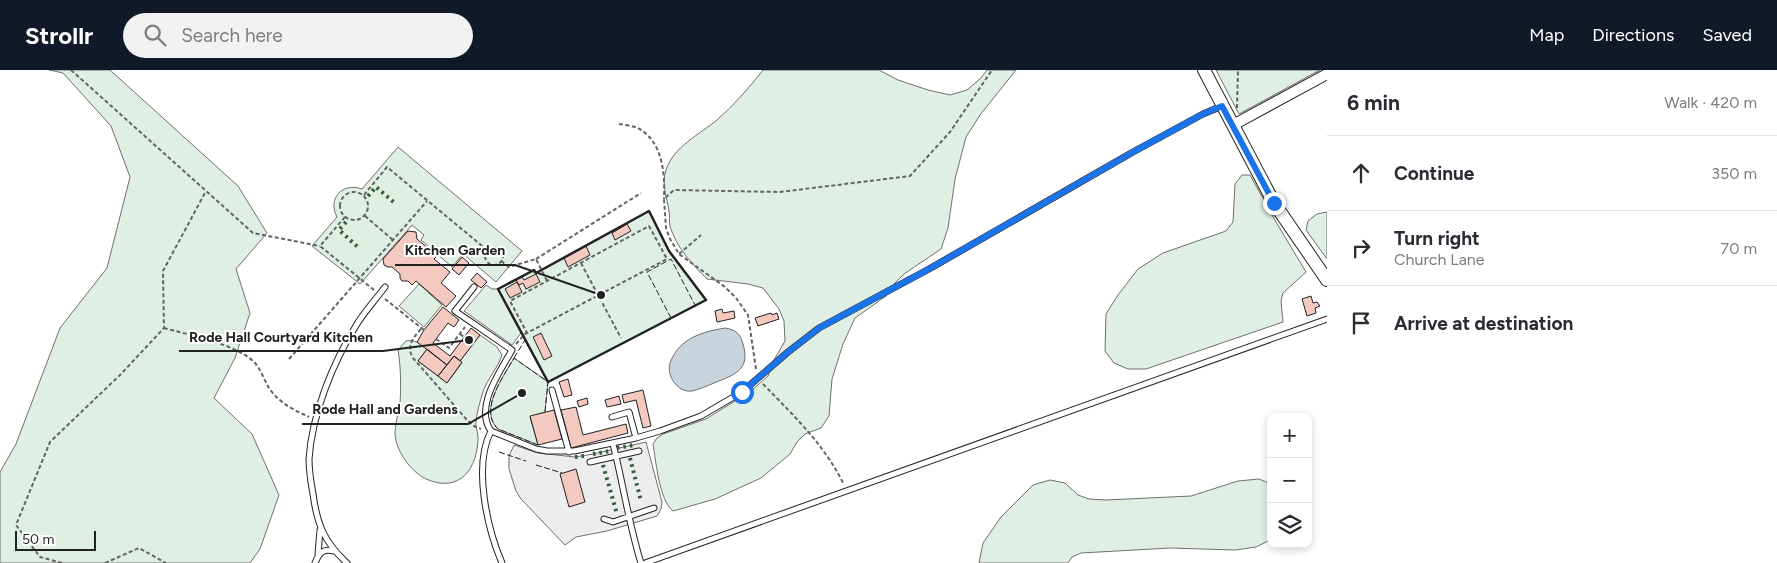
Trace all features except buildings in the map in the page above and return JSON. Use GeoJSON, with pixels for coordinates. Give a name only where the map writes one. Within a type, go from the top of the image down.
{"type":"FeatureCollection","features":[{"type":"Feature","properties":{"kind":"street"},"geometry":{"type":"LineString","coordinates":[[1204,70],[1274,203],[1327,280]]}},
{"type":"Feature","properties":{"kind":"street"},"geometry":{"type":"LineString","coordinates":[[1233,125],[1327,74]]}},
{"type":"Feature","properties":{"kind":"lane"},"geometry":{"type":"LineString","coordinates":[[474,288],[455,311],[512,350],[488,396],[485,417],[487,426],[491,431],[536,449],[546,451],[569,452],[613,444],[660,431],[701,416],[724,404],[758,379],[819,328],[929,269],[1133,152],[1203,114],[1222,106]]}},
{"type":"Feature","properties":{"kind":"lane"},"geometry":{"type":"LineString","coordinates":[[315,563],[318,554],[320,530],[309,461],[316,421],[323,396],[347,342],[358,323],[385,288]]}},
{"type":"Feature","properties":{"kind":"lane"},"geometry":{"type":"LineString","coordinates":[[613,444],[630,516],[632,536],[643,563],[1327,319]]}},
{"type":"Feature","properties":{"kind":"lane"},"geometry":{"type":"LineString","coordinates":[[552,390],[569,452]]}},
{"type":"Feature","properties":{"kind":"lane"},"geometry":{"type":"LineString","coordinates":[[612,417],[629,412],[636,438]]}},
{"type":"Feature","properties":{"kind":"lane"},"geometry":{"type":"LineString","coordinates":[[491,431],[484,452],[484,492],[487,521],[502,563]]}},
{"type":"Feature","properties":{"kind":"lane"},"geometry":{"type":"LineString","coordinates":[[590,462],[639,451]]}},
{"type":"Feature","properties":{"kind":"lane"},"geometry":{"type":"LineString","coordinates":[[604,519],[613,522],[654,508]]}},
{"type":"Feature","properties":{"kind":"lane"},"geometry":{"type":"LineString","coordinates":[[320,530],[334,551],[347,563]]}},
{"type":"Feature","properties":{"kind":"lane"},"geometry":{"type":"LineString","coordinates":[[318,554],[326,550],[334,551]]}},
{"type":"Feature","properties":{"kind":"path"},"geometry":{"type":"LineString","coordinates":[[71,70],[253,232],[320,246],[423,329],[410,343],[410,351],[413,358],[467,420],[474,426],[491,431]]}},
{"type":"Feature","properties":{"kind":"path"},"geometry":{"type":"LineString","coordinates":[[664,198],[674,190],[780,192],[910,176],[950,132],[992,70]]}},
{"type":"Feature","properties":{"kind":"path"},"geometry":{"type":"LineString","coordinates":[[1233,125],[1238,104],[1238,70]]}},
{"type":"Feature","properties":{"kind":"path"},"geometry":{"type":"LineString","coordinates":[[619,124],[637,128],[652,140],[659,152],[663,171],[666,228],[670,239],[680,254],[725,287],[736,298],[748,315],[758,379],[816,440],[834,465],[847,490]]}},
{"type":"Feature","properties":{"kind":"path"},"geometry":{"type":"LineString","coordinates":[[364,195],[387,167],[488,250]]}},
{"type":"Feature","properties":{"kind":"path"},"geometry":{"type":"LineString","coordinates":[[62,563],[40,557],[16,525],[50,442],[164,328],[163,271],[206,191]]}},
{"type":"Feature","properties":{"kind":"path"},"geometry":{"type":"LineString","coordinates":[[355,192],[364,195],[369,208],[365,216],[356,220],[345,217],[340,206],[343,197],[346,194],[355,192]]}},
{"type":"Feature","properties":{"kind":"path"},"geometry":{"type":"LineString","coordinates":[[501,261],[509,268],[536,259],[641,193]]}},
{"type":"Feature","properties":{"kind":"path"},"geometry":{"type":"LineString","coordinates":[[289,359],[427,201]]}},
{"type":"Feature","properties":{"kind":"path"},"geometry":{"type":"LineString","coordinates":[[365,216],[393,240]]}},
{"type":"Feature","properties":{"kind":"path"},"geometry":{"type":"LineString","coordinates":[[320,246],[345,217]]}},
{"type":"Feature","properties":{"kind":"path"},"geometry":{"type":"LineString","coordinates":[[512,350],[527,333],[667,259],[649,226],[510,301],[527,333]]}},
{"type":"Feature","properties":{"kind":"path"},"geometry":{"type":"LineString","coordinates":[[680,254],[701,236]]}},
{"type":"Feature","properties":{"kind":"path"},"geometry":{"type":"LineString","coordinates":[[496,247],[501,250],[503,256],[501,261],[497,264],[488,263],[485,255],[488,250],[496,247]]}},
{"type":"Feature","properties":{"kind":"path"},"geometry":{"type":"LineString","coordinates":[[536,259],[548,281]]}},
{"type":"Feature","properties":{"kind":"path"},"geometry":{"type":"LineString","coordinates":[[581,263],[620,338]]}},
{"type":"Feature","properties":{"kind":"path"},"geometry":{"type":"LineString","coordinates":[[436,339],[449,348],[469,321]]}},
{"type":"Feature","properties":{"kind":"path"},"geometry":{"type":"LineString","coordinates":[[164,328],[230,348],[246,355],[255,363],[279,400],[316,421]]}},
{"type":"Feature","properties":{"kind":"path"},"geometry":{"type":"LineString","coordinates":[[460,334],[464,337]]}},
{"type":"Feature","properties":{"kind":"path"},"geometry":{"type":"LineString","coordinates":[[105,563],[139,548],[166,563]]}},
{"type":"Feature","properties":{"kind":"green space"},"geometry":{"type":"Polygon","coordinates":[[[49,70],[110,70],[238,186],[267,233],[236,269],[250,313],[235,358],[214,398],[252,434],[279,495],[260,549],[250,563],[0,563],[0,472],[16,444],[60,328],[107,268],[130,177],[111,126],[63,73],[49,70]]]}},
{"type":"Feature","properties":{"kind":"green space"},"geometry":{"type":"Polygon","coordinates":[[[763,70],[879,70],[898,80],[950,95],[967,90],[987,70],[1016,70],[980,115],[966,137],[955,179],[948,228],[941,249],[904,274],[893,285],[886,296],[855,318],[843,344],[832,379],[829,416],[821,428],[805,434],[797,442],[790,454],[761,478],[715,499],[673,511],[668,506],[661,489],[653,444],[663,434],[706,419],[751,391],[768,376],[774,360],[785,341],[784,321],[779,309],[763,288],[748,284],[707,279],[685,255],[676,241],[670,226],[664,185],[666,170],[675,154],[723,114],[763,70]]]}},
{"type":"Feature","properties":{"kind":"green space"},"geometry":{"type":"Polygon","coordinates":[[[1216,70],[1320,70],[1239,114],[1216,70]]]}},
{"type":"Feature","properties":{"kind":"green space"},"geometry":{"type":"Polygon","coordinates":[[[398,147],[522,251],[496,282],[463,254],[452,267],[421,240],[424,235],[412,225],[360,284],[312,246],[337,217],[334,204],[339,193],[349,188],[362,189],[398,147]]]}},
{"type":"Feature","properties":{"kind":"green space"},"geometry":{"type":"Polygon","coordinates":[[[1242,175],[1250,175],[1306,272],[1283,293],[1281,301],[1283,322],[1146,369],[1128,369],[1114,363],[1105,351],[1106,314],[1118,295],[1138,269],[1163,253],[1226,231],[1233,222],[1235,184],[1242,175]]]}},
{"type":"Feature","properties":{"kind":"green space"},"geometry":{"type":"Polygon","coordinates":[[[649,211],[669,251],[706,300],[548,382],[545,412],[530,417],[538,445],[498,429],[493,421],[492,403],[499,383],[514,358],[547,381],[521,333],[512,345],[464,311],[486,285],[492,289],[498,289],[534,270],[536,273],[649,211]]]}},
{"type":"Feature","properties":{"kind":"green space"},"geometry":{"type":"Polygon","coordinates":[[[1327,212],[1327,259],[1306,230],[1308,221],[1317,214],[1327,212]]]}},
{"type":"Feature","properties":{"kind":"green space"},"geometry":{"type":"Polygon","coordinates":[[[419,284],[442,305],[424,327],[399,306],[419,284]]]}},
{"type":"Feature","properties":{"kind":"green space"},"geometry":{"type":"Polygon","coordinates":[[[480,335],[497,347],[502,355],[485,387],[477,414],[478,437],[475,459],[465,475],[448,483],[438,483],[426,479],[407,463],[396,441],[395,427],[401,390],[398,350],[406,341],[415,341],[420,344],[427,349],[418,361],[447,383],[462,363],[460,361],[480,335]]]}},
{"type":"Feature","properties":{"kind":"green space"},"geometry":{"type":"Polygon","coordinates":[[[1259,479],[1267,482],[1267,542],[1256,547],[1235,550],[1170,548],[1081,553],[1072,557],[1068,563],[979,563],[983,543],[1001,517],[1033,485],[1050,480],[1065,483],[1078,495],[1089,499],[1106,500],[1191,496],[1238,481],[1259,479]]]}},
{"type":"Feature","properties":{"kind":"shaded area"},"geometry":{"type":"Polygon","coordinates":[[[725,328],[737,333],[742,340],[745,353],[743,366],[728,377],[692,391],[682,389],[674,383],[669,368],[677,350],[693,337],[725,328]]]}},
{"type":"Feature","properties":{"kind":"shaded area"},"geometry":{"type":"Polygon","coordinates":[[[646,442],[662,502],[657,516],[607,531],[576,537],[565,545],[521,499],[516,491],[509,469],[509,456],[514,445],[538,453],[575,457],[646,442]]]}},
{"type":"Feature","properties":{"kind":"hedge"},"geometry":{"type":"LineString","coordinates":[[368,196],[376,187],[396,204]]}},
{"type":"Feature","properties":{"kind":"hedge"},"geometry":{"type":"LineString","coordinates":[[346,222],[339,230],[359,248]]}},
{"type":"Feature","properties":{"kind":"hedge"},"geometry":{"type":"LineString","coordinates":[[617,448],[634,445]]}},
{"type":"Feature","properties":{"kind":"hedge"},"geometry":{"type":"LineString","coordinates":[[593,454],[610,451]]}},
{"type":"Feature","properties":{"kind":"hedge"},"geometry":{"type":"LineString","coordinates":[[575,457],[584,456]]}},
{"type":"Feature","properties":{"kind":"hedge"},"geometry":{"type":"LineString","coordinates":[[630,458],[641,501]]}},
{"type":"Feature","properties":{"kind":"hedge"},"geometry":{"type":"LineString","coordinates":[[603,465],[617,514]]}},
{"type":"Feature","properties":{"kind":"fence"},"geometry":{"type":"LineString","coordinates":[[671,318],[647,272],[671,259],[695,305]]}},
{"type":"Feature","properties":{"kind":"fence"},"geometry":{"type":"LineString","coordinates":[[514,358],[525,340]]}},
{"type":"Feature","properties":{"kind":"fence"},"geometry":{"type":"LineString","coordinates":[[538,445],[498,429],[493,421],[491,412],[495,393],[514,358],[548,382],[545,412]]}},
{"type":"Feature","properties":{"kind":"fence"},"geometry":{"type":"LineString","coordinates":[[499,452],[526,461]]}},
{"type":"Feature","properties":{"kind":"fence"},"geometry":{"type":"LineString","coordinates":[[536,465],[562,473]]}},
{"type":"Feature","properties":{"kind":"wall"},"geometry":{"type":"LineString","coordinates":[[649,211],[669,251],[706,300],[548,382],[498,289],[534,270],[536,273],[649,211]]}},
{"type":"Feature","properties":{"kind":"place","name":"Kitchen Garden"},"geometry":{"type":"Point","coordinates":[601,295]}},
{"type":"Feature","properties":{"kind":"place","name":"Rode Hall Courtyard Kitchen"},"geometry":{"type":"Point","coordinates":[469,340]}},
{"type":"Feature","properties":{"kind":"place","name":"Rode Hall and Gardens"},"geometry":{"type":"Point","coordinates":[522,393]}},
{"type":"Feature","properties":{"kind":"route"},"geometry":{"type":"LineString","coordinates":[[742,392],[819,328],[881,293],[929,269],[1133,152],[1203,114],[1222,106],[1274,203]]}}]}
